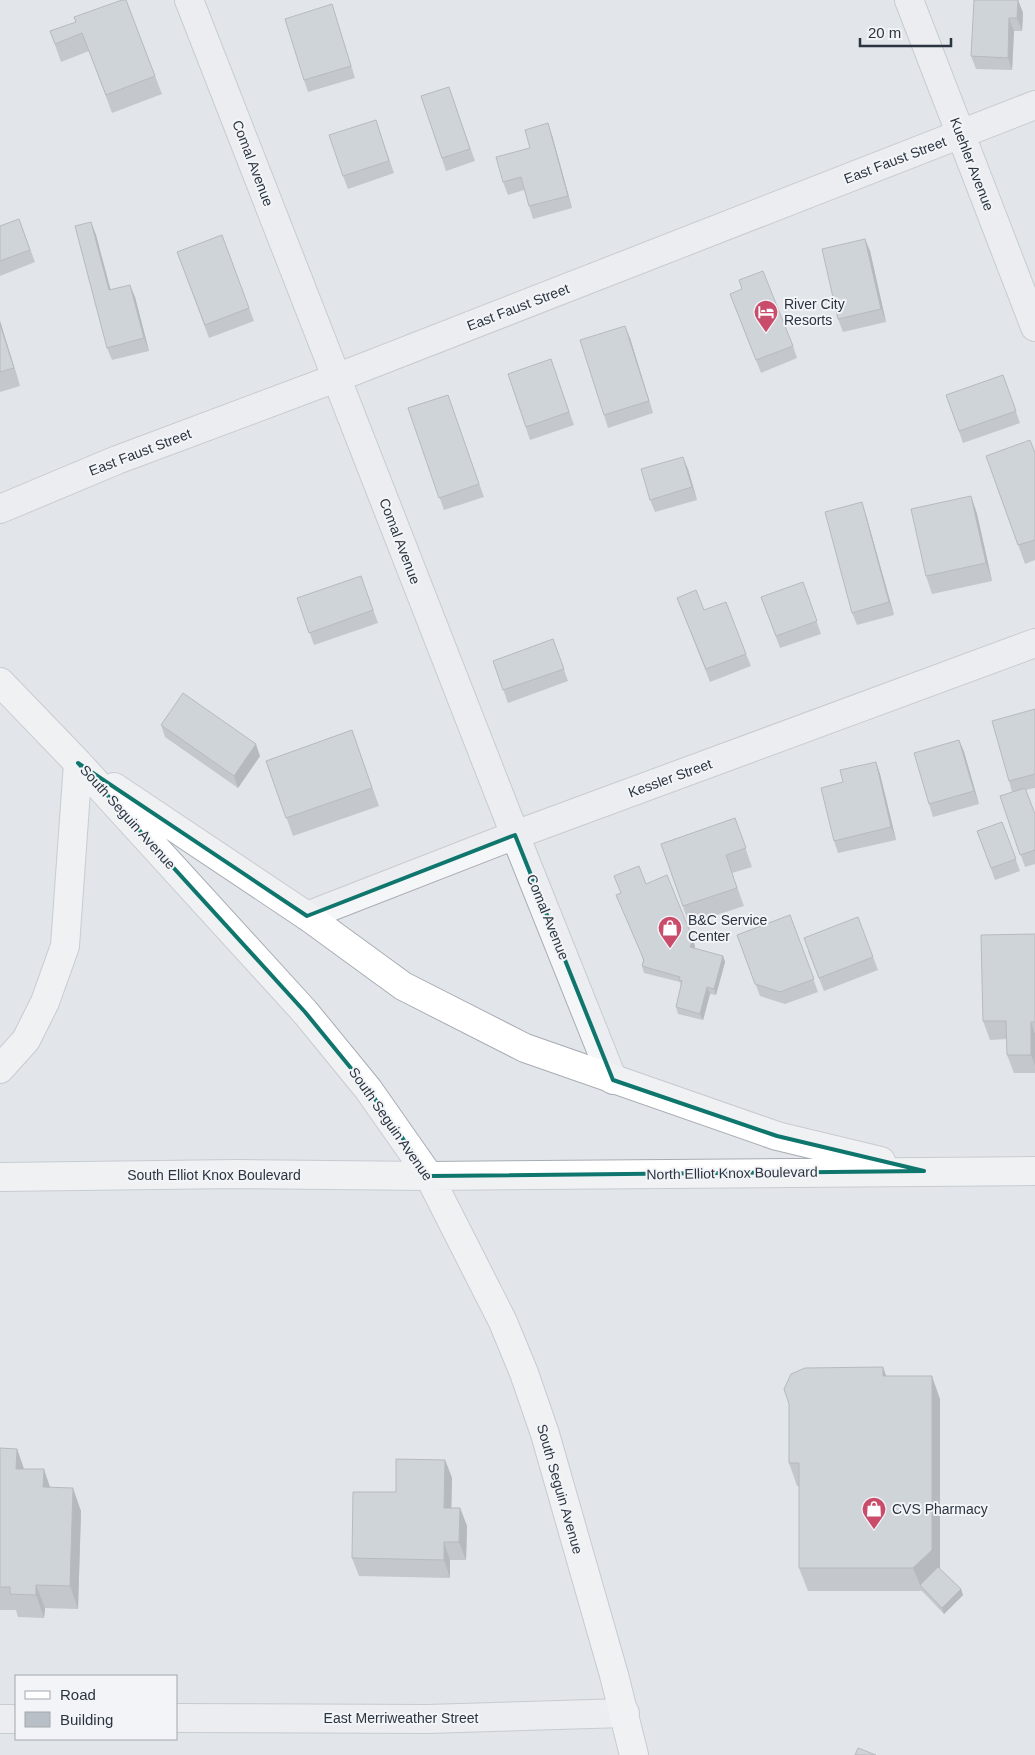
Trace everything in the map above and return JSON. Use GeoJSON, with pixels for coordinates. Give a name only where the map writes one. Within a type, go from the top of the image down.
{"type":"FeatureCollection","features":[{"type":"Feature","properties":{"kind":"main road","name":"South Seguin Avenue"},"geometry":{"type":"LineString","coordinates":[[0,682],[78,763],[306,1012],[368,1089],[429,1176],[503,1322],[524,1373],[545,1434],[625,1713],[634,1755]]}},
{"type":"Feature","properties":{"kind":"main road"},"geometry":{"type":"LineString","coordinates":[[0,1069],[26,1040],[45,1002],[65,946],[78,763],[307,916],[403,986],[524,1048],[777,1136],[924,1171]]}},
{"type":"Feature","properties":{"kind":"main road","name":"North Elliot Knox Boulevard"},"geometry":{"type":"LineString","coordinates":[[429,1176],[1035,1171]]}},
{"type":"Feature","properties":{"kind":"main road","name":"South Elliot Knox Boulevard"},"geometry":{"type":"LineString","coordinates":[[0,1177],[240,1174],[429,1176]]}},
{"type":"Feature","properties":{"kind":"street","name":"Comal Avenue"},"geometry":{"type":"LineString","coordinates":[[189,0],[515,835],[614,1080]]}},
{"type":"Feature","properties":{"kind":"street","name":"Kuehler Avenue"},"geometry":{"type":"LineString","coordinates":[[909,0],[1035,327]]}},
{"type":"Feature","properties":{"kind":"street","name":"East Faust Street"},"geometry":{"type":"LineString","coordinates":[[0,509],[117,460],[336,378],[1035,105]]}},
{"type":"Feature","properties":{"kind":"street","name":"Kessler Street"},"geometry":{"type":"LineString","coordinates":[[307,916],[515,835],[1035,643]]}},
{"type":"Feature","properties":{"kind":"street","name":"East Merriweather Street"},"geometry":{"type":"LineString","coordinates":[[178,1718],[427,1720],[625,1713]]}},
{"type":"Feature","properties":{"kind":"street"},"geometry":{"type":"LineString","coordinates":[[0,1719],[15,1719]]}},
{"type":"Feature","properties":{"kind":"highlighted area"},"geometry":{"type":"Polygon","coordinates":[[[78,763],[307,916],[515,835],[613,1080],[777,1136],[924,1171],[429,1176],[368,1089],[305,1012],[78,763]]]}},
{"type":"Feature","properties":{"kind":"building"},"geometry":{"type":"Polygon","coordinates":[[[126,0],[155,76],[106,95],[82,33],[55,44],[50,31],[76,22],[74,17],[126,0]]]}},
{"type":"Feature","properties":{"kind":"building"},"geometry":{"type":"Polygon","coordinates":[[[974,0],[1018,0],[1017,18],[1009,18],[1008,58],[971,56],[974,0]]]}},
{"type":"Feature","properties":{"kind":"building"},"geometry":{"type":"Polygon","coordinates":[[[332,4],[351,66],[304,80],[285,19],[332,4]]]}},
{"type":"Feature","properties":{"kind":"building"},"geometry":{"type":"Polygon","coordinates":[[[449,87],[470,149],[442,158],[421,96],[449,87]]]}},
{"type":"Feature","properties":{"kind":"building"},"geometry":{"type":"Polygon","coordinates":[[[376,120],[389,161],[343,176],[329,135],[376,120]]]}},
{"type":"Feature","properties":{"kind":"building"},"geometry":{"type":"Polygon","coordinates":[[[548,123],[568,196],[529,206],[521,177],[503,182],[496,157],[530,148],[525,130],[548,123]]]}},
{"type":"Feature","properties":{"kind":"building"},"geometry":{"type":"Polygon","coordinates":[[[19,219],[30,250],[0,261],[0,226],[19,219]]]}},
{"type":"Feature","properties":{"kind":"building"},"geometry":{"type":"Polygon","coordinates":[[[91,222],[109,290],[130,285],[144,338],[107,348],[75,226],[91,222]]]}},
{"type":"Feature","properties":{"kind":"building"},"geometry":{"type":"Polygon","coordinates":[[[222,235],[249,308],[205,325],[177,252],[222,235]]]}},
{"type":"Feature","properties":{"kind":"building"},"geometry":{"type":"Polygon","coordinates":[[[865,239],[881,309],[838,319],[822,249],[865,239]]]}},
{"type":"Feature","properties":{"kind":"building","name":"River City Resorts"},"geometry":{"type":"Polygon","coordinates":[[[763,271],[793,346],[756,360],[730,294],[742,289],[739,280],[763,271]]]}},
{"type":"Feature","properties":{"kind":"building"},"geometry":{"type":"Polygon","coordinates":[[[0,324],[14,368],[0,372],[0,324]]]}},
{"type":"Feature","properties":{"kind":"building"},"geometry":{"type":"Polygon","coordinates":[[[625,326],[649,401],[604,415],[580,340],[625,326]]]}},
{"type":"Feature","properties":{"kind":"building"},"geometry":{"type":"Polygon","coordinates":[[[551,359],[569,412],[526,427],[508,374],[551,359]]]}},
{"type":"Feature","properties":{"kind":"building"},"geometry":{"type":"Polygon","coordinates":[[[1003,375],[1016,411],[959,431],[946,395],[1003,375]]]}},
{"type":"Feature","properties":{"kind":"building"},"geometry":{"type":"Polygon","coordinates":[[[448,395],[479,484],[439,498],[408,408],[448,395]]]}},
{"type":"Feature","properties":{"kind":"building"},"geometry":{"type":"Polygon","coordinates":[[[1030,440],[1035,453],[1035,540],[1018,545],[986,456],[1030,440]]]}},
{"type":"Feature","properties":{"kind":"building"},"geometry":{"type":"Polygon","coordinates":[[[683,457],[692,487],[650,500],[641,469],[683,457]]]}},
{"type":"Feature","properties":{"kind":"building"},"geometry":{"type":"Polygon","coordinates":[[[971,496],[986,563],[926,576],[911,509],[971,496]]]}},
{"type":"Feature","properties":{"kind":"building"},"geometry":{"type":"Polygon","coordinates":[[[862,502],[889,602],[852,613],[825,512],[862,502]]]}},
{"type":"Feature","properties":{"kind":"building"},"geometry":{"type":"Polygon","coordinates":[[[361,576],[373,610],[309,633],[297,598],[361,576]]]}},
{"type":"Feature","properties":{"kind":"building"},"geometry":{"type":"Polygon","coordinates":[[[803,582],[817,621],[776,636],[761,597],[803,582]]]}},
{"type":"Feature","properties":{"kind":"building"},"geometry":{"type":"Polygon","coordinates":[[[696,590],[704,610],[726,602],[746,654],[706,669],[677,598],[696,590]]]}},
{"type":"Feature","properties":{"kind":"building"},"geometry":{"type":"Polygon","coordinates":[[[553,639],[564,669],[503,690],[493,661],[553,639]]]}},
{"type":"Feature","properties":{"kind":"building"},"geometry":{"type":"Polygon","coordinates":[[[183,693],[256,744],[234,776],[161,725],[183,693]]]}},
{"type":"Feature","properties":{"kind":"building"},"geometry":{"type":"Polygon","coordinates":[[[1035,709],[1035,774],[1009,781],[992,721],[1035,709]]]}},
{"type":"Feature","properties":{"kind":"building"},"geometry":{"type":"Polygon","coordinates":[[[352,730],[372,788],[286,818],[266,761],[352,730]]]}},
{"type":"Feature","properties":{"kind":"building"},"geometry":{"type":"Polygon","coordinates":[[[959,740],[974,791],[929,804],[914,753],[959,740]]]}},
{"type":"Feature","properties":{"kind":"building"},"geometry":{"type":"Polygon","coordinates":[[[876,762],[891,827],[834,841],[821,788],[843,782],[840,770],[876,762]]]}},
{"type":"Feature","properties":{"kind":"building"},"geometry":{"type":"Polygon","coordinates":[[[1025,788],[1035,814],[1035,850],[1020,855],[1000,796],[1025,788]]]}},
{"type":"Feature","properties":{"kind":"building"},"geometry":{"type":"Polygon","coordinates":[[[735,818],[746,848],[726,855],[737,888],[683,906],[661,844],[735,818]]]}},
{"type":"Feature","properties":{"kind":"building"},"geometry":{"type":"Polygon","coordinates":[[[1002,822],[1016,859],[991,868],[977,831],[1002,822]]]}},
{"type":"Feature","properties":{"kind":"building"},"geometry":{"type":"Polygon","coordinates":[[[639,866],[646,884],[667,875],[693,939],[690,947],[723,956],[714,989],[707,987],[700,1014],[676,1007],[682,981],[679,980],[680,977],[642,966],[644,960],[616,895],[621,893],[614,876],[639,866]]]}},
{"type":"Feature","properties":{"kind":"building"},"geometry":{"type":"Polygon","coordinates":[[[790,915],[814,979],[780,992],[755,984],[737,935],[790,915]]]}},
{"type":"Feature","properties":{"kind":"building"},"geometry":{"type":"Polygon","coordinates":[[[858,917],[873,957],[819,978],[804,938],[858,917]]]}},
{"type":"Feature","properties":{"kind":"building"},"geometry":{"type":"Polygon","coordinates":[[[1035,934],[1035,1022],[1031,1022],[1031,1055],[1007,1055],[1006,1021],[983,1021],[981,935],[1035,934]]]}},
{"type":"Feature","properties":{"kind":"building","name":"CVS Pharmacy"},"geometry":{"type":"Polygon","coordinates":[[[883,1367],[883,1376],[932,1376],[932,1550],[913,1568],[799,1568],[799,1463],[789,1463],[789,1404],[784,1389],[791,1374],[805,1368],[883,1367]]]}},
{"type":"Feature","properties":{"kind":"building"},"geometry":{"type":"Polygon","coordinates":[[[0,1448],[17,1449],[16,1469],[44,1469],[43,1487],[73,1488],[70,1586],[36,1585],[36,1595],[10,1594],[10,1587],[0,1587],[0,1448]]]}},
{"type":"Feature","properties":{"kind":"building"},"geometry":{"type":"Polygon","coordinates":[[[396,1459],[445,1460],[444,1508],[460,1508],[459,1542],[444,1542],[444,1560],[352,1558],[353,1492],[396,1492],[396,1459]]]}},
{"type":"Feature","properties":{"kind":"building"},"geometry":{"type":"Polygon","coordinates":[[[938,1567],[961,1589],[942,1608],[920,1585],[938,1567]]]}},
{"type":"Feature","properties":{"kind":"building"},"geometry":{"type":"Polygon","coordinates":[[[858,1748],[876,1755],[855,1755],[858,1748]]]}},
{"type":"Feature","properties":{"kind":"place","name":"River City Resorts"},"geometry":{"type":"Point","coordinates":[766,333]}},
{"type":"Feature","properties":{"kind":"place","name":"B&C Service Center"},"geometry":{"type":"Point","coordinates":[670,949]}},
{"type":"Feature","properties":{"kind":"place","name":"CVS Pharmacy"},"geometry":{"type":"Point","coordinates":[874,1530]}}]}
